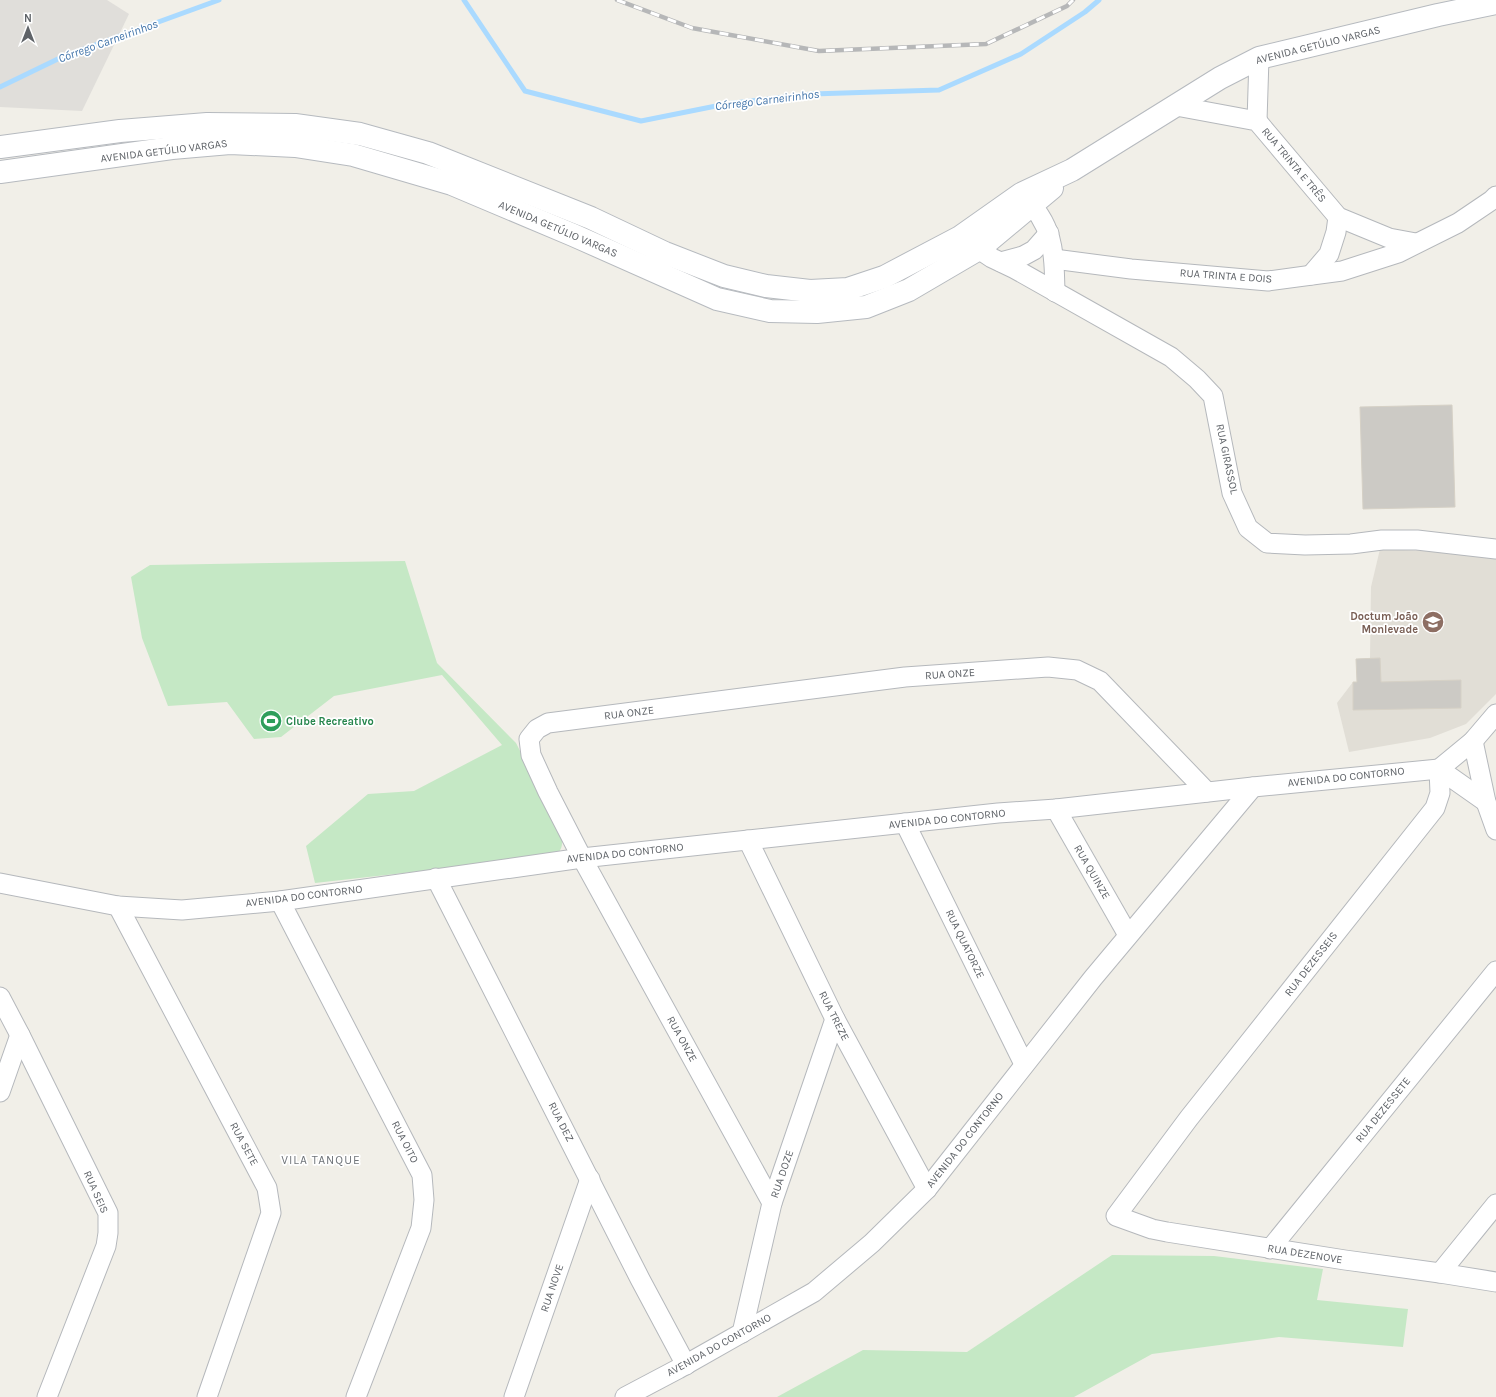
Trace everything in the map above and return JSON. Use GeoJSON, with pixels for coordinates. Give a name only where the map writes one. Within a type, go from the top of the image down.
{"type":"FeatureCollection","features":[{"type":"Feature","properties":{"kind":"main road","name":"AVENIDA GETÚLIO VARGAS"},"geometry":{"type":"LineString","coordinates":[[0,172],[172,148],[230,143],[295,146],[353,156],[452,184],[573,235],[661,263],[766,286],[810,291],[848,289],[884,277],[1027,200],[1072,170],[1220,78],[1259,58],[1438,15],[1496,3]]}},
{"type":"Feature","properties":{"kind":"main road","name":"AVENIDA GETÚLIO VARGAS"},"geometry":{"type":"LineString","coordinates":[[0,147],[120,131],[208,124],[295,125],[360,134],[428,153],[591,218],[717,299],[770,311],[817,312],[866,307],[909,290],[978,249],[1027,200]]}},
{"type":"Feature","properties":{"kind":"street"},"geometry":{"type":"LineString","coordinates":[[1257,121],[1259,58]]}},
{"type":"Feature","properties":{"kind":"street","name":"RUA TRINTA E TRÊS"},"geometry":{"type":"LineString","coordinates":[[1176,106],[1257,121],[1338,217]]}},
{"type":"Feature","properties":{"kind":"street","name":"RUA TRINTA E DOIS"},"geometry":{"type":"LineString","coordinates":[[1054,259],[1131,269],[1268,281],[1342,271],[1398,253],[1458,223],[1496,196]]}},
{"type":"Feature","properties":{"kind":"street"},"geometry":{"type":"LineString","coordinates":[[1027,200],[1039,213],[1049,233],[1054,259],[1055,292]]}},
{"type":"Feature","properties":{"kind":"street"},"geometry":{"type":"LineString","coordinates":[[1311,275],[1329,254],[1336,232],[1338,217],[1389,238],[1416,243]]}},
{"type":"Feature","properties":{"kind":"street"},"geometry":{"type":"LineString","coordinates":[[1001,262],[1023,256],[1034,250],[1049,233]]}},
{"type":"Feature","properties":{"kind":"street","name":"RUA GIRASSOL"},"geometry":{"type":"LineString","coordinates":[[960,237],[978,249],[1171,357],[1197,379],[1212,396],[1232,492],[1248,528],[1267,543],[1305,545],[1350,544],[1382,540],[1410,540],[1496,549]]}},
{"type":"Feature","properties":{"kind":"street","name":"RUA ONZE"},"geometry":{"type":"LineString","coordinates":[[772,1203],[582,858],[548,792],[530,755],[529,740],[537,730],[548,723],[905,677],[1048,667],[1077,670],[1100,681],[1207,792]]}},
{"type":"Feature","properties":{"kind":"street"},"geometry":{"type":"LineString","coordinates":[[1486,802],[1439,769],[1473,741],[1496,714]]}},
{"type":"Feature","properties":{"kind":"street"},"geometry":{"type":"LineString","coordinates":[[1473,741],[1486,802],[1496,830]]}},
{"type":"Feature","properties":{"kind":"street","name":"AVENIDA DO CONTORNO"},"geometry":{"type":"LineString","coordinates":[[0,883],[118,906],[182,910],[280,901],[582,858],[998,813],[1056,809],[1253,787],[1439,769]]}},
{"type":"Feature","properties":{"kind":"street","name":"RUA DEZESSEIS"},"geometry":{"type":"LineString","coordinates":[[1116,1216],[1189,1118],[1435,808],[1440,793],[1439,769]]}},
{"type":"Feature","properties":{"kind":"street","name":"AVENIDA DO CONTORNO"},"geometry":{"type":"LineString","coordinates":[[625,1397],[686,1365],[814,1292],[872,1243],[927,1189],[1024,1064],[1128,935],[1253,787]]}},
{"type":"Feature","properties":{"kind":"street","name":"RUA QUINZE"},"geometry":{"type":"LineString","coordinates":[[1056,809],[1128,935]]}},
{"type":"Feature","properties":{"kind":"street","name":"RUA QUATORZE"},"geometry":{"type":"LineString","coordinates":[[905,823],[1024,1064]]}},
{"type":"Feature","properties":{"kind":"street","name":"RUA TREZE"},"geometry":{"type":"LineString","coordinates":[[748,840],[835,1020],[927,1189]]}},
{"type":"Feature","properties":{"kind":"street","name":"RUA DEZ"},"geometry":{"type":"LineString","coordinates":[[436,878],[640,1279],[686,1365]]}},
{"type":"Feature","properties":{"kind":"street","name":"RUA OITO"},"geometry":{"type":"LineString","coordinates":[[280,901],[422,1175],[424,1200],[421,1228],[356,1397]]}},
{"type":"Feature","properties":{"kind":"street","name":"RUA SETE"},"geometry":{"type":"LineString","coordinates":[[118,906],[267,1188],[271,1213],[207,1397]]}},
{"type":"Feature","properties":{"kind":"street","name":"RUA DEZESSETE"},"geometry":{"type":"LineString","coordinates":[[1270,1249],[1496,971]]}},
{"type":"Feature","properties":{"kind":"street","name":"RUA SEIS"},"geometry":{"type":"LineString","coordinates":[[0,997],[108,1213],[108,1233],[106,1246],[47,1397]]}},
{"type":"Feature","properties":{"kind":"street","name":"RUA DOZE"},"geometry":{"type":"LineString","coordinates":[[742,1333],[772,1203],[835,1020]]}},
{"type":"Feature","properties":{"kind":"street"},"geometry":{"type":"LineString","coordinates":[[0,1092],[20,1035]]}},
{"type":"Feature","properties":{"kind":"street","name":"RUA NOVE"},"geometry":{"type":"LineString","coordinates":[[514,1397],[590,1179]]}},
{"type":"Feature","properties":{"kind":"street"},"geometry":{"type":"LineString","coordinates":[[1440,1273],[1496,1204]]}},
{"type":"Feature","properties":{"kind":"street","name":"RUA DEZENOVE"},"geometry":{"type":"LineString","coordinates":[[1116,1216],[1152,1229],[1167,1232],[1270,1249],[1496,1282]]}},
{"type":"Feature","properties":{"kind":"shaded area"},"geometry":{"type":"Polygon","coordinates":[[[0,0],[107,0],[129,14],[82,111],[0,107],[0,0]]]}},
{"type":"Feature","properties":{"kind":"shaded area"},"geometry":{"type":"Polygon","coordinates":[[[1380,549],[1496,554],[1496,694],[1466,724],[1430,738],[1349,752],[1337,703],[1353,682],[1357,682],[1356,659],[1370,658],[1371,587],[1380,549]]]}},
{"type":"Feature","properties":{"kind":"green space","name":"Clube Recreativo"},"geometry":{"type":"Polygon","coordinates":[[[405,561],[437,663],[516,743],[560,830],[562,841],[561,847],[555,856],[315,883],[306,846],[368,794],[414,791],[502,745],[442,675],[334,696],[281,737],[254,739],[227,702],[168,706],[142,638],[131,577],[150,565],[405,561]]]}},
{"type":"Feature","properties":{"kind":"green space"},"geometry":{"type":"Polygon","coordinates":[[[1112,1255],[1214,1256],[1323,1269],[1317,1300],[1408,1309],[1403,1347],[1279,1337],[1152,1354],[1074,1397],[777,1397],[863,1350],[967,1352],[1112,1255]]]}},
{"type":"Feature","properties":{"kind":"building"},"geometry":{"type":"Polygon","coordinates":[[[1452,405],[1455,507],[1363,509],[1360,407],[1452,405]]]}},
{"type":"Feature","properties":{"kind":"building"},"geometry":{"type":"Polygon","coordinates":[[[1380,658],[1381,682],[1461,680],[1461,708],[1353,710],[1353,682],[1357,682],[1356,659],[1380,658]]]}},
{"type":"Feature","properties":{"kind":"waterway","name":"Córrego Carneirinhos"},"geometry":{"type":"LineString","coordinates":[[0,87],[62,57],[219,0]]}},
{"type":"Feature","properties":{"kind":"waterway","name":"Córrego Carneirinhos"},"geometry":{"type":"LineString","coordinates":[[464,0],[525,91],[641,121],[726,104],[812,94],[939,90],[1021,54],[1085,12],[1099,0]]}},
{"type":"Feature","properties":{"kind":"railway"},"geometry":{"type":"LineString","coordinates":[[617,0],[692,28],[819,51],[986,44],[1067,6],[1073,0]]}},
{"type":"Feature","properties":{"kind":"place","name":"Doctum João Monlevade"},"geometry":{"type":"Point","coordinates":[1433,622]}},
{"type":"Feature","properties":{"kind":"place","name":"Clube Recreativo"},"geometry":{"type":"Point","coordinates":[271,721]}},
{"type":"Feature","properties":{"kind":"district","name":"VILA TANQUE"},"geometry":{"type":"Point","coordinates":[321,1160]}}]}
